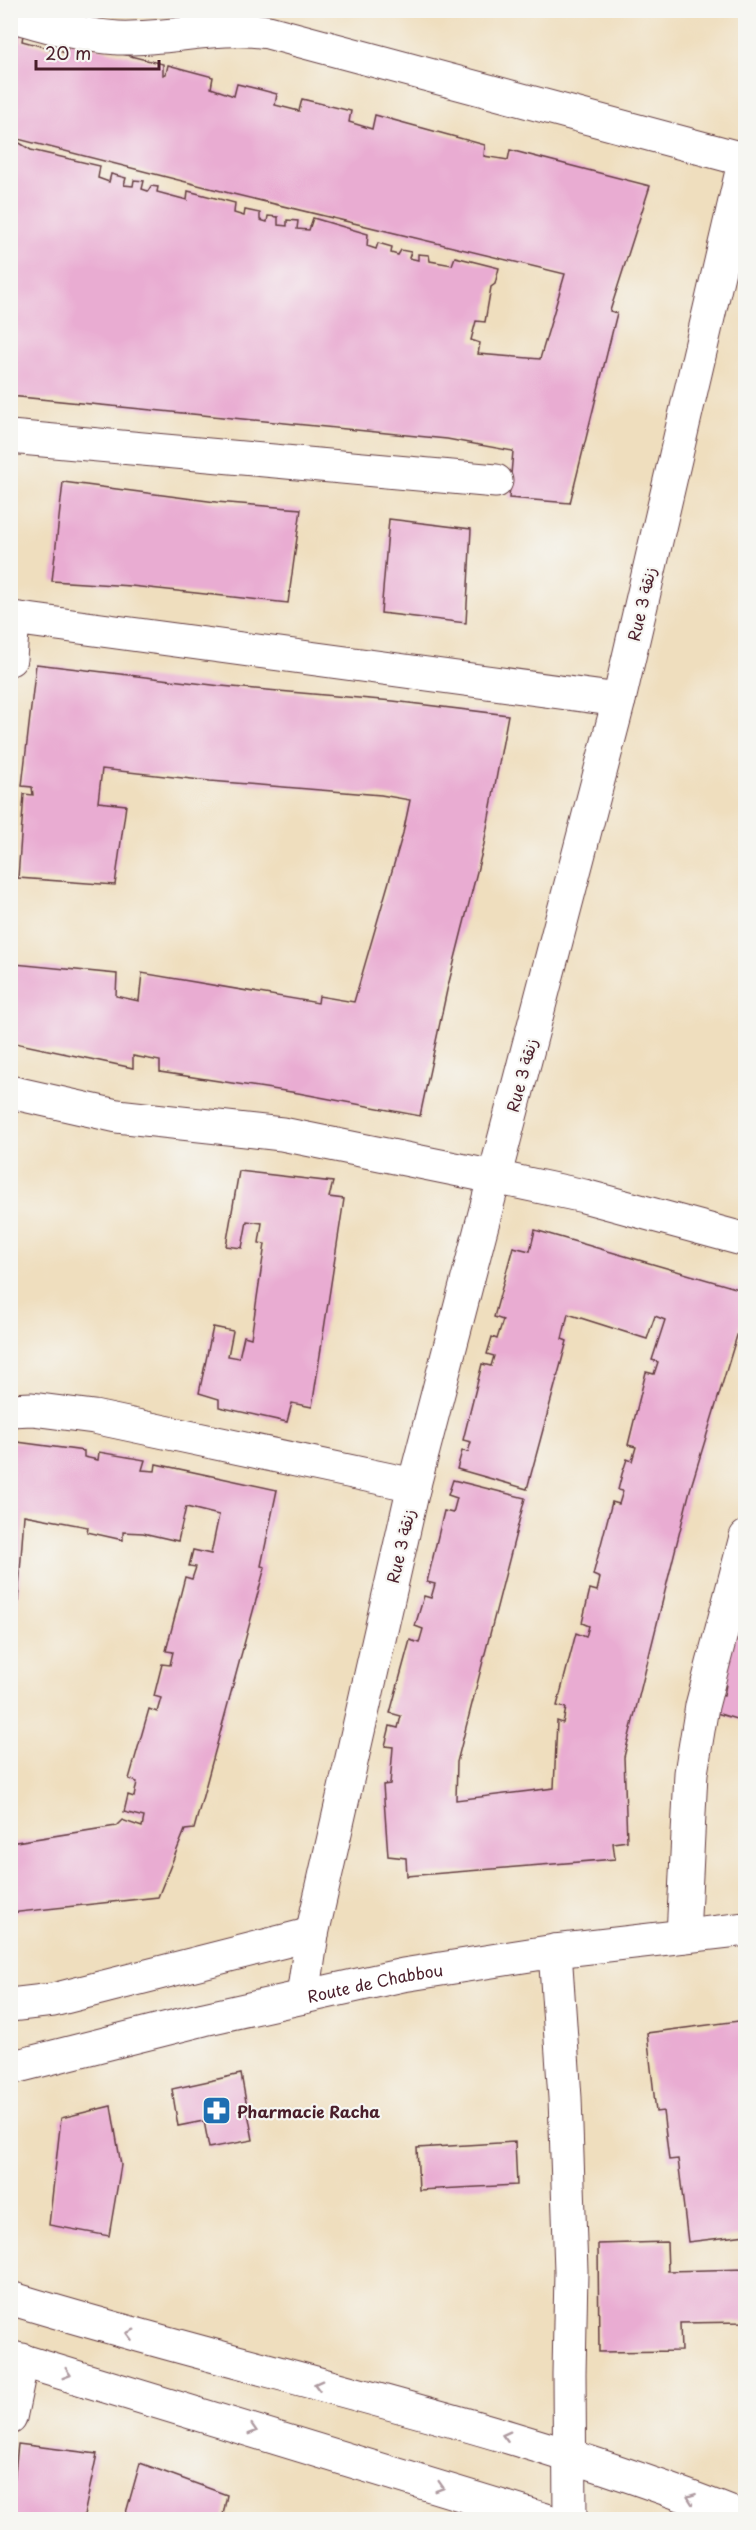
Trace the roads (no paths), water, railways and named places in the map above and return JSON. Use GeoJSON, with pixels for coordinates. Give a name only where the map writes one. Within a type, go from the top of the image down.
{"type":"FeatureCollection","features":[{"type":"Feature","properties":{"kind":"street"},"geometry":{"type":"LineString","coordinates":[[10,15],[63,30],[118,38],[189,34],[228,28],[268,32],[745,158]]}},
{"type":"Feature","properties":{"kind":"street","name":"Rue 3 زنقة"},"geometry":{"type":"LineString","coordinates":[[303,1997],[312,1934],[414,1485],[619,700],[745,158]]}},
{"type":"Feature","properties":{"kind":"street"},"geometry":{"type":"LineString","coordinates":[[10,437],[496,481]]}},
{"type":"Feature","properties":{"kind":"street"},"geometry":{"type":"LineString","coordinates":[[10,658],[13,618],[619,700]]}},
{"type":"Feature","properties":{"kind":"street"},"geometry":{"type":"LineString","coordinates":[[10,1092],[117,1116],[282,1134],[584,1196],[746,1240]]}},
{"type":"Feature","properties":{"kind":"street"},"geometry":{"type":"LineString","coordinates":[[10,1410],[32,1409],[93,1417],[414,1485]]}},
{"type":"Feature","properties":{"kind":"street"},"geometry":{"type":"LineString","coordinates":[[682,1936],[691,1773],[702,1706],[746,1537]]}},
{"type":"Feature","properties":{"kind":"street","name":"Route de Chabbou"},"geometry":{"type":"LineString","coordinates":[[10,2068],[403,1975],[555,1951],[746,1929]]}},
{"type":"Feature","properties":{"kind":"street"},"geometry":{"type":"LineString","coordinates":[[10,2005],[75,1994],[312,1934]]}},
{"type":"Feature","properties":{"kind":"street"},"geometry":{"type":"LineString","coordinates":[[555,1951],[565,2098],[571,2259],[570,2520]]}},
{"type":"Feature","properties":{"kind":"street"},"geometry":{"type":"LineString","coordinates":[[10,2298],[105,2327],[569,2454],[746,2519]]}},
{"type":"Feature","properties":{"kind":"street"},"geometry":{"type":"LineString","coordinates":[[10,2418],[16,2358],[546,2520]]}},
{"type":"Feature","properties":{"kind":"place","name":"Pharmacie Racha"},"geometry":{"type":"Point","coordinates":[216,2111]}}]}
